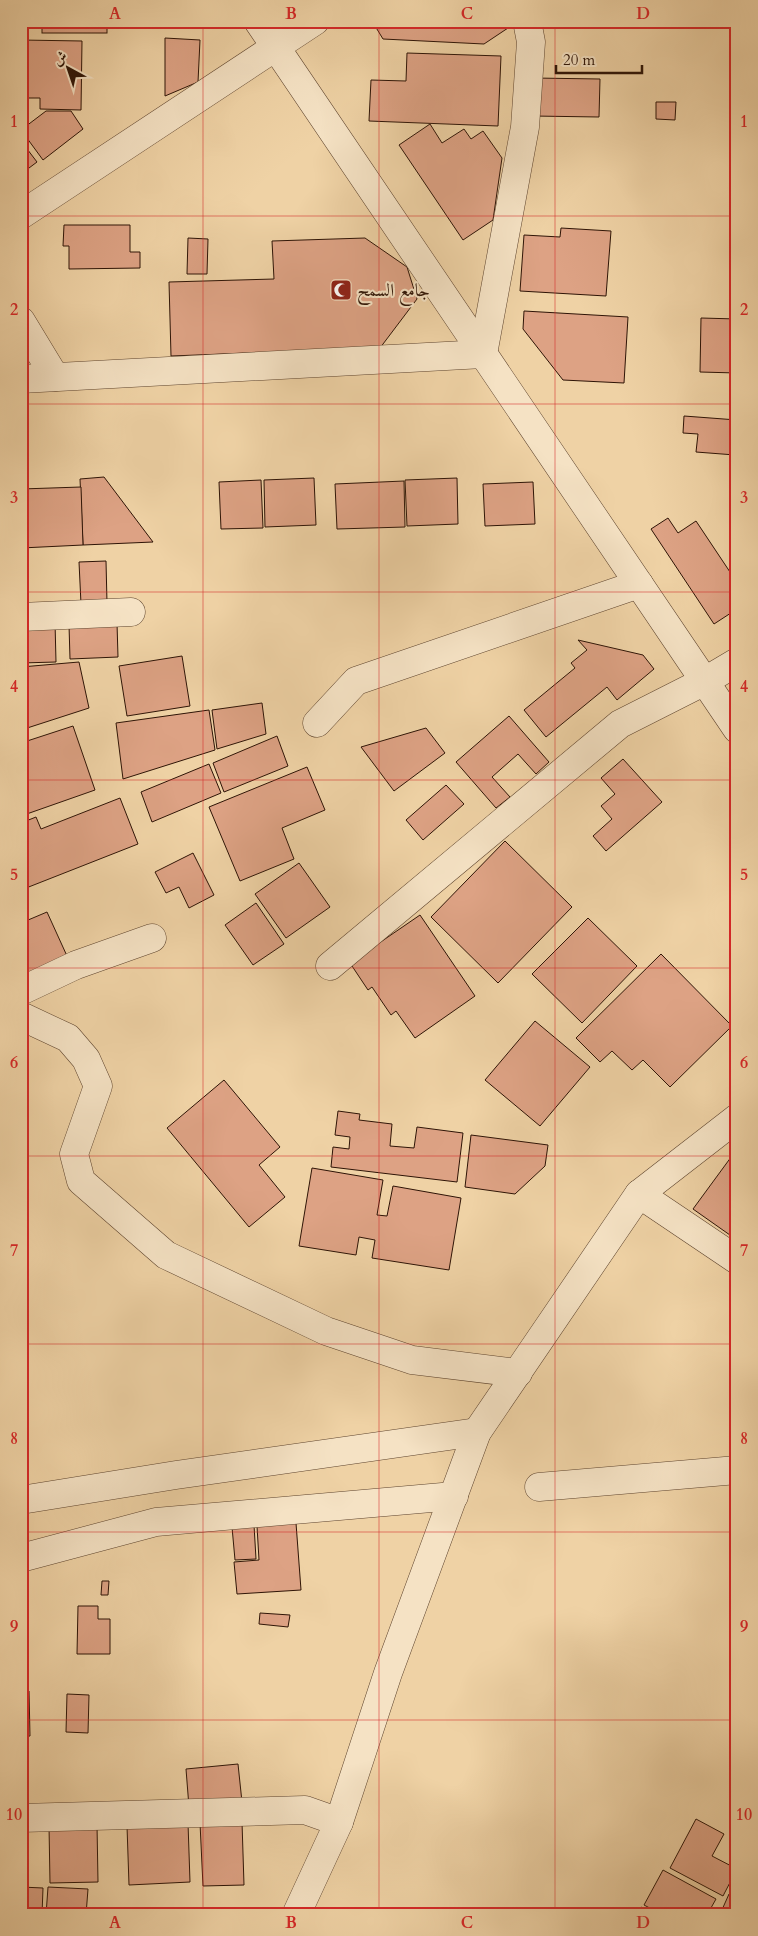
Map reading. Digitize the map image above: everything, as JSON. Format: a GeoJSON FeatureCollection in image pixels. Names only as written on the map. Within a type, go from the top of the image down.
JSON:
{"type":"FeatureCollection","features":[{"type":"Feature","properties":{"kind":"street"},"geometry":{"type":"LineString","coordinates":[[258,21],[737,729]]}},
{"type":"Feature","properties":{"kind":"street"},"geometry":{"type":"LineString","coordinates":[[21,215],[315,21]]}},
{"type":"Feature","properties":{"kind":"street"},"geometry":{"type":"LineString","coordinates":[[483,354],[525,127],[531,42],[527,21]]}},
{"type":"Feature","properties":{"kind":"street"},"geometry":{"type":"LineString","coordinates":[[21,321],[55,377]]}},
{"type":"Feature","properties":{"kind":"street"},"geometry":{"type":"LineString","coordinates":[[21,379],[483,354]]}},
{"type":"Feature","properties":{"kind":"street"},"geometry":{"type":"LineString","coordinates":[[318,723],[356,681],[638,584]]}},
{"type":"Feature","properties":{"kind":"street"},"geometry":{"type":"LineString","coordinates":[[21,617],[131,612]]}},
{"type":"Feature","properties":{"kind":"street"},"geometry":{"type":"LineString","coordinates":[[330,966],[620,724],[737,662]]}},
{"type":"Feature","properties":{"kind":"street"},"geometry":{"type":"LineString","coordinates":[[21,992],[76,965],[152,938]]}},
{"type":"Feature","properties":{"kind":"street"},"geometry":{"type":"LineString","coordinates":[[21,1016],[68,1038],[86,1059],[98,1086],[74,1154],[81,1181],[166,1255],[326,1331],[412,1360],[518,1373]]}},
{"type":"Feature","properties":{"kind":"street"},"geometry":{"type":"LineString","coordinates":[[296,1915],[339,1822],[388,1673],[477,1432],[640,1194],[737,1118]]}},
{"type":"Feature","properties":{"kind":"street"},"geometry":{"type":"LineString","coordinates":[[640,1194],[737,1260]]}},
{"type":"Feature","properties":{"kind":"street"},"geometry":{"type":"LineString","coordinates":[[21,1500],[176,1475],[477,1432]]}},
{"type":"Feature","properties":{"kind":"street"},"geometry":{"type":"LineString","coordinates":[[539,1487],[737,1470]]}},
{"type":"Feature","properties":{"kind":"street"},"geometry":{"type":"LineString","coordinates":[[156,1522],[176,1475]]}},
{"type":"Feature","properties":{"kind":"street"},"geometry":{"type":"LineString","coordinates":[[21,1558],[156,1522],[454,1496]]}},
{"type":"Feature","properties":{"kind":"street"},"geometry":{"type":"LineString","coordinates":[[21,1818],[304,1810],[339,1822]]}},
{"type":"Feature","properties":{"kind":"building"},"geometry":{"type":"Polygon","coordinates":[[[42,21],[107,21],[107,33],[42,33],[42,21]]]}},
{"type":"Feature","properties":{"kind":"building"},"geometry":{"type":"Polygon","coordinates":[[[136,21],[199,21],[199,28],[136,27],[136,21]]]}},
{"type":"Feature","properties":{"kind":"building"},"geometry":{"type":"Polygon","coordinates":[[[372,21],[508,21],[511,26],[484,44],[383,39],[372,21]]]}},
{"type":"Feature","properties":{"kind":"building"},"geometry":{"type":"Polygon","coordinates":[[[165,38],[200,40],[198,82],[165,96],[165,38]]]}},
{"type":"Feature","properties":{"kind":"building"},"geometry":{"type":"Polygon","coordinates":[[[21,40],[82,41],[81,110],[40,109],[40,98],[21,98],[21,40]]]}},
{"type":"Feature","properties":{"kind":"building"},"geometry":{"type":"Polygon","coordinates":[[[407,53],[501,56],[498,126],[369,121],[371,80],[406,81],[407,53]]]}},
{"type":"Feature","properties":{"kind":"building"},"geometry":{"type":"Polygon","coordinates":[[[534,78],[600,79],[599,117],[533,116],[534,78]]]}},
{"type":"Feature","properties":{"kind":"building"},"geometry":{"type":"Polygon","coordinates":[[[656,102],[676,102],[675,120],[656,119],[656,102]]]}},
{"type":"Feature","properties":{"kind":"building"},"geometry":{"type":"Polygon","coordinates":[[[46,111],[71,111],[83,129],[43,160],[21,130],[46,111]]]}},
{"type":"Feature","properties":{"kind":"building"},"geometry":{"type":"Polygon","coordinates":[[[430,124],[442,143],[464,129],[471,139],[483,131],[502,158],[493,220],[463,240],[399,145],[430,124]]]}},
{"type":"Feature","properties":{"kind":"building"},"geometry":{"type":"Polygon","coordinates":[[[21,141],[37,162],[21,174],[21,141]]]}},
{"type":"Feature","properties":{"kind":"building"},"geometry":{"type":"Polygon","coordinates":[[[64,225],[130,225],[130,252],[140,252],[140,268],[69,269],[69,246],[63,246],[64,225]]]}},
{"type":"Feature","properties":{"kind":"building"},"geometry":{"type":"Polygon","coordinates":[[[561,228],[611,231],[606,296],[520,291],[524,235],[560,237],[561,228]]]}},
{"type":"Feature","properties":{"kind":"building"},"geometry":{"type":"Polygon","coordinates":[[[188,238],[208,239],[207,274],[187,274],[188,238]]]}},
{"type":"Feature","properties":{"kind":"building"},"geometry":{"type":"Polygon","coordinates":[[[365,238],[407,267],[417,299],[380,348],[171,356],[169,282],[274,279],[272,241],[365,238]]]}},
{"type":"Feature","properties":{"kind":"building"},"geometry":{"type":"Polygon","coordinates":[[[524,311],[628,317],[624,383],[563,380],[523,329],[524,311]]]}},
{"type":"Feature","properties":{"kind":"building"},"geometry":{"type":"Polygon","coordinates":[[[701,318],[737,319],[737,373],[700,372],[701,318]]]}},
{"type":"Feature","properties":{"kind":"building"},"geometry":{"type":"Polygon","coordinates":[[[684,416],[737,420],[735,455],[696,452],[698,434],[683,433],[684,416]]]}},
{"type":"Feature","properties":{"kind":"building"},"geometry":{"type":"Polygon","coordinates":[[[104,477],[153,542],[83,545],[80,479],[104,477]]]}},
{"type":"Feature","properties":{"kind":"building"},"geometry":{"type":"Polygon","coordinates":[[[314,478],[316,525],[265,527],[264,480],[314,478]]]}},
{"type":"Feature","properties":{"kind":"building"},"geometry":{"type":"Polygon","coordinates":[[[457,478],[458,524],[407,526],[405,480],[457,478]]]}},
{"type":"Feature","properties":{"kind":"building"},"geometry":{"type":"Polygon","coordinates":[[[261,480],[263,528],[221,529],[219,482],[261,480]]]}},
{"type":"Feature","properties":{"kind":"building"},"geometry":{"type":"Polygon","coordinates":[[[404,481],[405,527],[337,529],[335,484],[404,481]]]}},
{"type":"Feature","properties":{"kind":"building"},"geometry":{"type":"Polygon","coordinates":[[[533,482],[535,524],[485,526],[483,484],[533,482]]]}},
{"type":"Feature","properties":{"kind":"building"},"geometry":{"type":"Polygon","coordinates":[[[81,487],[83,545],[21,548],[21,489],[81,487]]]}},
{"type":"Feature","properties":{"kind":"building"},"geometry":{"type":"Polygon","coordinates":[[[668,518],[678,533],[696,521],[732,575],[737,572],[737,609],[714,624],[651,529],[668,518]]]}},
{"type":"Feature","properties":{"kind":"building"},"geometry":{"type":"Polygon","coordinates":[[[106,561],[107,603],[81,604],[79,562],[106,561]]]}},
{"type":"Feature","properties":{"kind":"building"},"geometry":{"type":"Polygon","coordinates":[[[55,622],[56,662],[21,663],[21,624],[55,622]]]}},
{"type":"Feature","properties":{"kind":"building"},"geometry":{"type":"Polygon","coordinates":[[[117,623],[118,657],[70,659],[69,625],[117,623]]]}},
{"type":"Feature","properties":{"kind":"building"},"geometry":{"type":"Polygon","coordinates":[[[578,640],[643,655],[654,669],[617,700],[607,687],[546,737],[524,710],[575,668],[571,663],[587,650],[578,640]]]}},
{"type":"Feature","properties":{"kind":"building"},"geometry":{"type":"Polygon","coordinates":[[[182,656],[190,706],[127,716],[119,666],[182,656]]]}},
{"type":"Feature","properties":{"kind":"building"},"geometry":{"type":"Polygon","coordinates":[[[79,662],[89,708],[21,730],[21,667],[79,662]]]}},
{"type":"Feature","properties":{"kind":"building"},"geometry":{"type":"Polygon","coordinates":[[[262,703],[266,734],[217,749],[212,710],[262,703]]]}},
{"type":"Feature","properties":{"kind":"building"},"geometry":{"type":"Polygon","coordinates":[[[209,710],[215,750],[123,779],[116,723],[209,710]]]}},
{"type":"Feature","properties":{"kind":"building"},"geometry":{"type":"Polygon","coordinates":[[[509,716],[549,762],[536,774],[518,754],[492,777],[510,797],[496,808],[456,762],[509,716]]]}},
{"type":"Feature","properties":{"kind":"building"},"geometry":{"type":"Polygon","coordinates":[[[73,726],[95,790],[21,816],[21,743],[73,726]]]}},
{"type":"Feature","properties":{"kind":"building"},"geometry":{"type":"Polygon","coordinates":[[[426,728],[445,753],[394,791],[361,747],[426,728]]]}},
{"type":"Feature","properties":{"kind":"building"},"geometry":{"type":"Polygon","coordinates":[[[277,736],[288,766],[224,792],[213,763],[277,736]]]}},
{"type":"Feature","properties":{"kind":"building"},"geometry":{"type":"Polygon","coordinates":[[[623,759],[662,802],[606,851],[593,836],[612,819],[601,806],[615,794],[601,778],[623,759]]]}},
{"type":"Feature","properties":{"kind":"building"},"geometry":{"type":"Polygon","coordinates":[[[209,764],[221,793],[152,822],[141,792],[209,764]]]}},
{"type":"Feature","properties":{"kind":"building"},"geometry":{"type":"Polygon","coordinates":[[[307,767],[325,810],[282,828],[294,859],[240,881],[209,807],[307,767]]]}},
{"type":"Feature","properties":{"kind":"building"},"geometry":{"type":"Polygon","coordinates":[[[446,785],[464,804],[423,840],[406,820],[446,785]]]}},
{"type":"Feature","properties":{"kind":"building"},"geometry":{"type":"Polygon","coordinates":[[[120,798],[138,844],[21,890],[21,823],[36,817],[41,829],[120,798]]]}},
{"type":"Feature","properties":{"kind":"building"},"geometry":{"type":"Polygon","coordinates":[[[505,841],[572,907],[498,983],[431,917],[505,841]]]}},
{"type":"Feature","properties":{"kind":"building"},"geometry":{"type":"Polygon","coordinates":[[[193,853],[214,895],[189,908],[179,887],[166,893],[155,872],[193,853]]]}},
{"type":"Feature","properties":{"kind":"building"},"geometry":{"type":"Polygon","coordinates":[[[299,863],[330,907],[286,938],[255,894],[299,863]]]}},
{"type":"Feature","properties":{"kind":"building"},"geometry":{"type":"Polygon","coordinates":[[[256,903],[284,944],[253,965],[225,925],[256,903]]]}},
{"type":"Feature","properties":{"kind":"building"},"geometry":{"type":"Polygon","coordinates":[[[47,912],[67,956],[21,976],[21,923],[47,912]]]}},
{"type":"Feature","properties":{"kind":"building"},"geometry":{"type":"Polygon","coordinates":[[[420,915],[475,996],[415,1038],[396,1011],[391,1015],[372,987],[368,990],[350,963],[420,915]]]}},
{"type":"Feature","properties":{"kind":"building"},"geometry":{"type":"Polygon","coordinates":[[[588,918],[637,966],[582,1023],[532,974],[588,918]]]}},
{"type":"Feature","properties":{"kind":"building"},"geometry":{"type":"Polygon","coordinates":[[[661,954],[732,1026],[670,1087],[643,1060],[632,1070],[612,1051],[600,1062],[576,1038],[661,954]]]}},
{"type":"Feature","properties":{"kind":"building"},"geometry":{"type":"Polygon","coordinates":[[[535,1021],[590,1067],[540,1126],[485,1080],[535,1021]]]}},
{"type":"Feature","properties":{"kind":"building"},"geometry":{"type":"Polygon","coordinates":[[[224,1080],[280,1147],[259,1165],[285,1197],[249,1227],[167,1128],[224,1080]]]}},
{"type":"Feature","properties":{"kind":"building"},"geometry":{"type":"Polygon","coordinates":[[[338,1111],[360,1114],[359,1120],[392,1124],[390,1146],[414,1148],[417,1127],[463,1133],[457,1182],[331,1167],[333,1147],[349,1149],[350,1137],[335,1135],[338,1111]]]}},
{"type":"Feature","properties":{"kind":"building"},"geometry":{"type":"Polygon","coordinates":[[[471,1135],[548,1145],[545,1166],[515,1194],[465,1187],[471,1135]]]}},
{"type":"Feature","properties":{"kind":"building"},"geometry":{"type":"Polygon","coordinates":[[[737,1149],[737,1240],[693,1209],[737,1149]]]}},
{"type":"Feature","properties":{"kind":"building"},"geometry":{"type":"Polygon","coordinates":[[[312,1168],[383,1180],[377,1215],[387,1216],[393,1186],[461,1198],[449,1270],[372,1258],[375,1240],[359,1237],[356,1255],[299,1246],[312,1168]]]}},
{"type":"Feature","properties":{"kind":"building"},"geometry":{"type":"Polygon","coordinates":[[[296,1523],[301,1590],[237,1594],[234,1562],[259,1560],[257,1526],[296,1523]]]}},
{"type":"Feature","properties":{"kind":"building"},"geometry":{"type":"Polygon","coordinates":[[[254,1525],[256,1559],[235,1560],[232,1527],[254,1525]]]}},
{"type":"Feature","properties":{"kind":"building"},"geometry":{"type":"Polygon","coordinates":[[[102,1581],[109,1581],[108,1595],[101,1595],[102,1581]]]}},
{"type":"Feature","properties":{"kind":"building"},"geometry":{"type":"Polygon","coordinates":[[[78,1606],[98,1606],[98,1619],[110,1619],[110,1654],[77,1654],[78,1606]]]}},
{"type":"Feature","properties":{"kind":"building"},"geometry":{"type":"Polygon","coordinates":[[[260,1613],[290,1615],[288,1627],[259,1624],[260,1613]]]}},
{"type":"Feature","properties":{"kind":"building"},"geometry":{"type":"Polygon","coordinates":[[[21,1691],[29,1691],[30,1736],[21,1737],[21,1691]]]}},
{"type":"Feature","properties":{"kind":"building"},"geometry":{"type":"Polygon","coordinates":[[[67,1694],[89,1695],[88,1733],[66,1732],[67,1694]]]}},
{"type":"Feature","properties":{"kind":"building"},"geometry":{"type":"Polygon","coordinates":[[[238,1764],[242,1802],[189,1807],[186,1769],[238,1764]]]}},
{"type":"Feature","properties":{"kind":"building"},"geometry":{"type":"Polygon","coordinates":[[[696,1819],[724,1834],[712,1856],[737,1869],[723,1896],[670,1868],[696,1819]]]}},
{"type":"Feature","properties":{"kind":"building"},"geometry":{"type":"Polygon","coordinates":[[[242,1822],[244,1885],[203,1886],[200,1823],[242,1822]]]}},
{"type":"Feature","properties":{"kind":"building"},"geometry":{"type":"Polygon","coordinates":[[[188,1823],[190,1882],[129,1885],[127,1826],[188,1823]]]}},
{"type":"Feature","properties":{"kind":"building"},"geometry":{"type":"Polygon","coordinates":[[[97,1825],[98,1882],[50,1883],[49,1826],[97,1825]]]}},
{"type":"Feature","properties":{"kind":"building"},"geometry":{"type":"Polygon","coordinates":[[[663,1870],[716,1899],[707,1915],[663,1915],[644,1905],[663,1870]]]}},
{"type":"Feature","properties":{"kind":"building"},"geometry":{"type":"Polygon","coordinates":[[[21,1887],[43,1888],[42,1915],[21,1915],[21,1887]]]}},
{"type":"Feature","properties":{"kind":"building"},"geometry":{"type":"Polygon","coordinates":[[[48,1887],[88,1889],[86,1915],[46,1915],[48,1887]]]}},
{"type":"Feature","properties":{"kind":"building"},"geometry":{"type":"Polygon","coordinates":[[[729,1894],[737,1896],[737,1915],[721,1912],[729,1894]]]}},
{"type":"Feature","properties":{"kind":"building"},"geometry":{"type":"Polygon","coordinates":[[[641,1907],[655,1915],[637,1915],[641,1907]]]}},
{"type":"Feature","properties":{"kind":"place","name":"جامع السمح"},"geometry":{"type":"Point","coordinates":[341,290]}}]}
